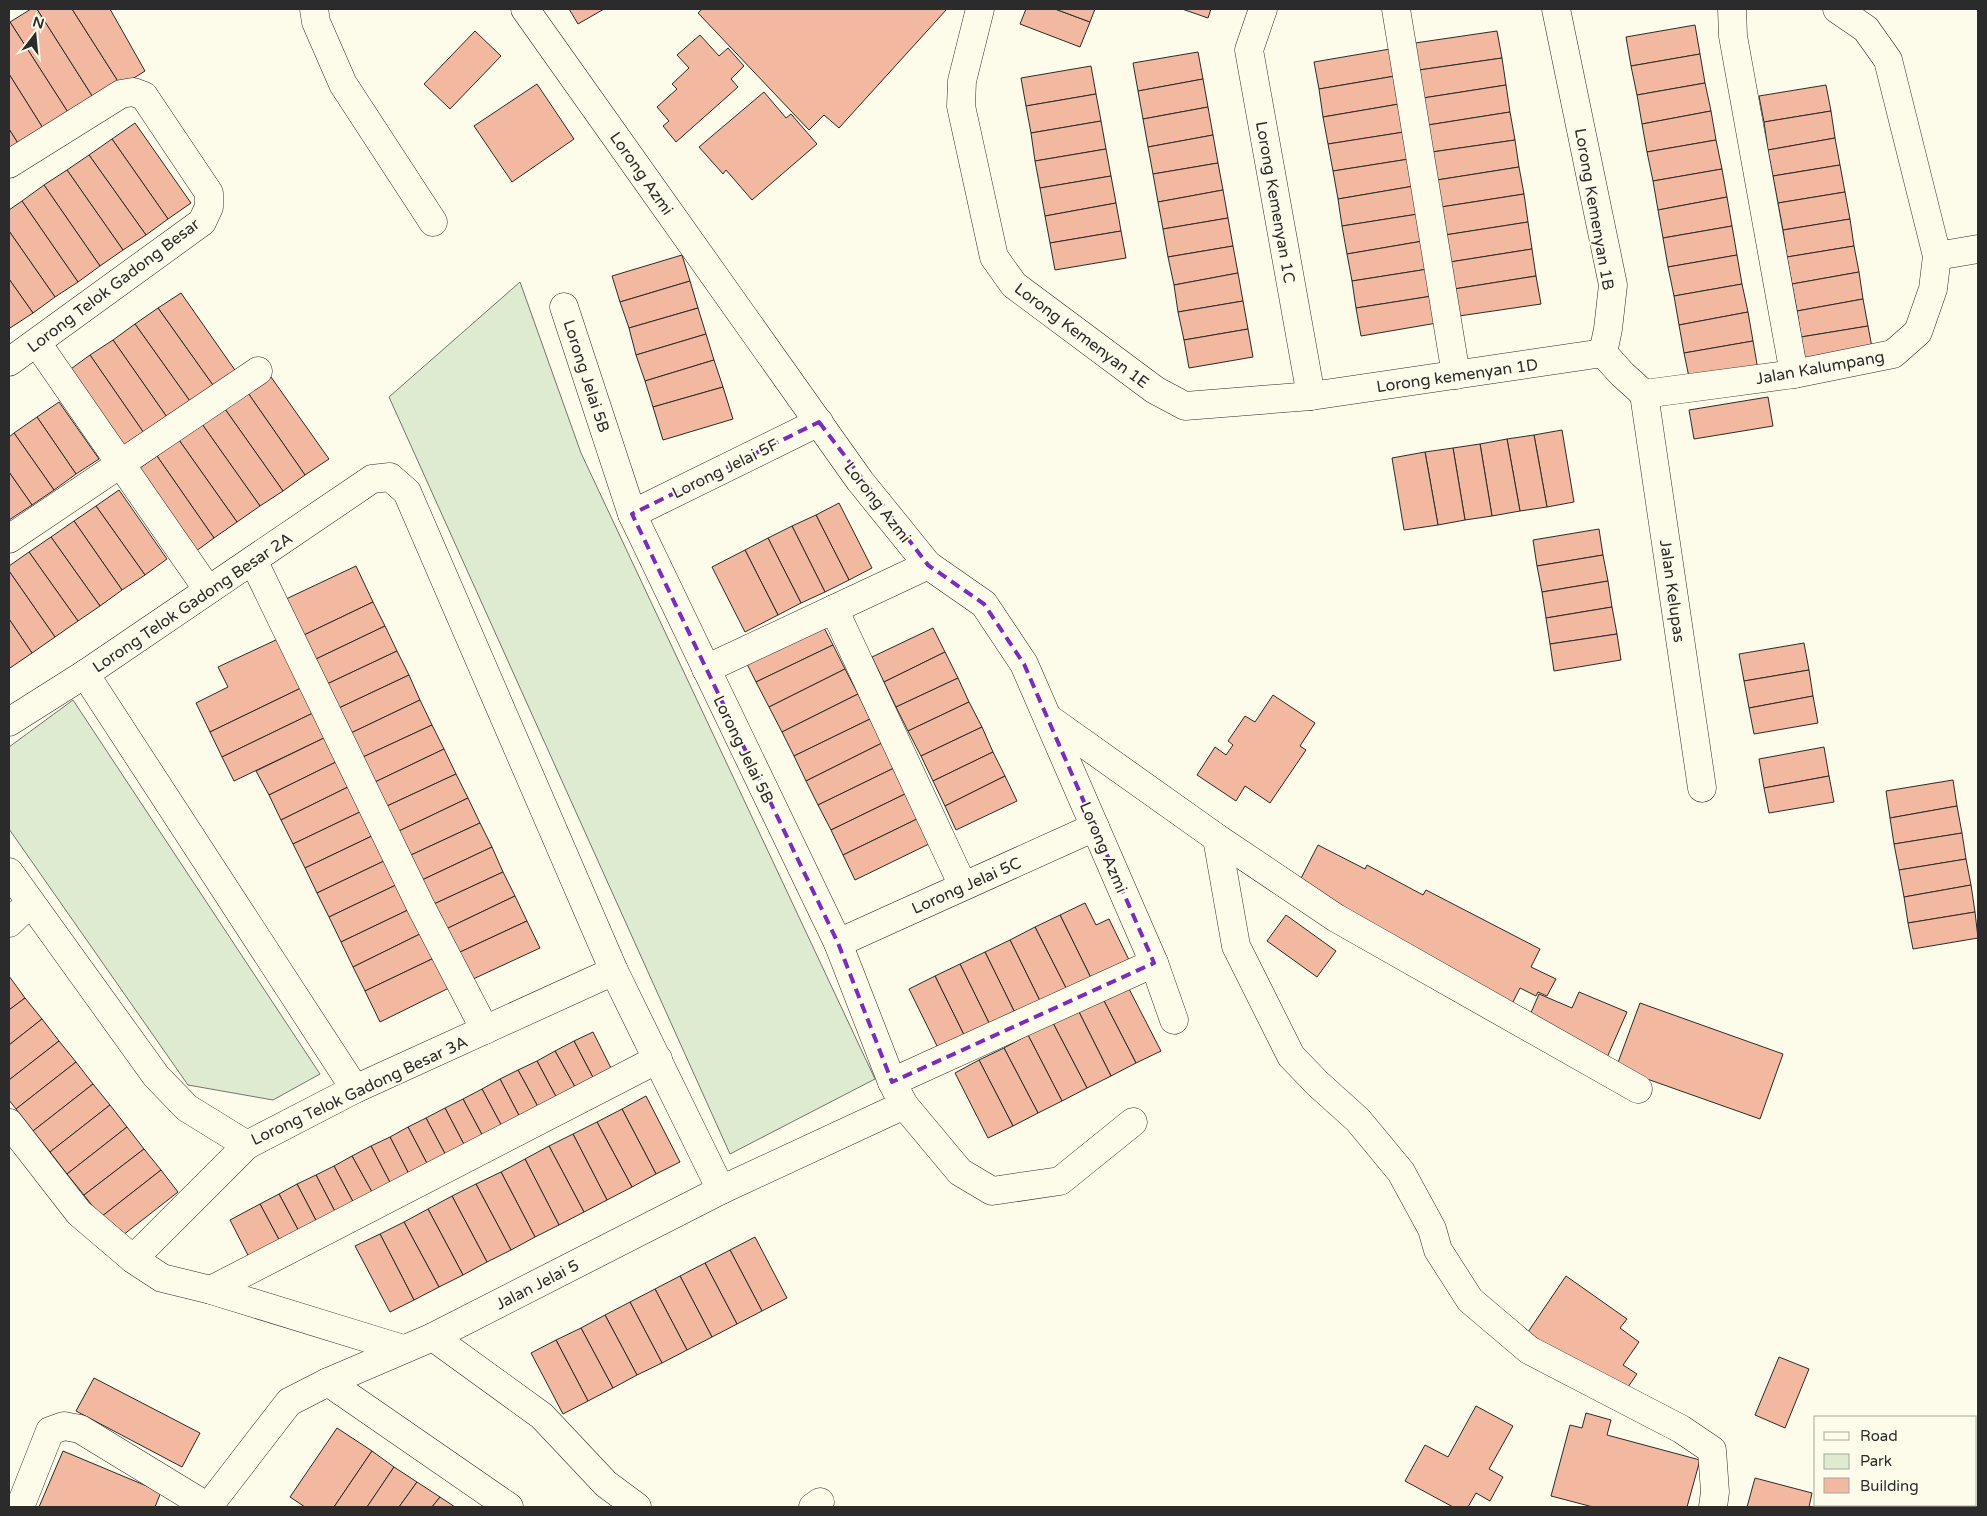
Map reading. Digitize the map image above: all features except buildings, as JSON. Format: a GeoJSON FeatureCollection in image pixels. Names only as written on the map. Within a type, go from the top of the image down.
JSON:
{"type":"FeatureCollection","features":[{"type":"Feature","properties":{"kind":"street"},"geometry":{"type":"LineString","coordinates":[[314,9],[316,22],[343,84],[433,222]]}},
{"type":"Feature","properties":{"kind":"street","name":"Lorong Azmi"},"geometry":{"type":"LineString","coordinates":[[525,9],[860,481],[928,566],[984,604],[1024,664],[1154,963],[1174,1020]]}},
{"type":"Feature","properties":{"kind":"street","name":"Lorong Kemenyan 1E"},"geometry":{"type":"LineString","coordinates":[[980,9],[962,80],[961,106],[994,257],[1014,285],[1154,390],[1185,406],[1311,396]]}},
{"type":"Feature","properties":{"kind":"street"},"geometry":{"type":"LineString","coordinates":[[1396,9],[1456,374]]}},
{"type":"Feature","properties":{"kind":"street","name":"Lorong Kemenyan 1B"},"geometry":{"type":"LineString","coordinates":[[1556,9],[1613,285],[1604,353]]}},
{"type":"Feature","properties":{"kind":"street"},"geometry":{"type":"LineString","coordinates":[[1732,9],[1733,36],[1794,374]]}},
{"type":"Feature","properties":{"kind":"street","name":"Jalan Kalumpang"},"geometry":{"type":"LineString","coordinates":[[1644,394],[1794,374],[1892,354],[1918,332],[1933,289],[1937,256],[1888,60],[1866,29],[1837,9]]}},
{"type":"Feature","properties":{"kind":"street","name":"Lorong Kemenyan 1C"},"geometry":{"type":"LineString","coordinates":[[1267,10],[1249,50],[1311,396]]}},
{"type":"Feature","properties":{"kind":"street","name":"Lorong Telok Gadong Besar"},"geometry":{"type":"LineString","coordinates":[[9,164],[121,94],[133,92],[144,96],[209,193],[209,207],[202,222],[38,343],[9,362]]}},
{"type":"Feature","properties":{"kind":"street"},"geometry":{"type":"LineString","coordinates":[[1937,256],[1978,248]]}},
{"type":"Feature","properties":{"kind":"street","name":"Lorong Jelai 5B"},"geometry":{"type":"LineString","coordinates":[[564,307],[632,514],[838,943],[898,1094],[960,1172],[992,1192],[1060,1181],[1132,1122]]}},
{"type":"Feature","properties":{"kind":"street"},"geometry":{"type":"LineString","coordinates":[[38,343],[208,590]]}},
{"type":"Feature","properties":{"kind":"street"},"geometry":{"type":"LineString","coordinates":[[1604,353],[1622,374],[1644,394]]}},
{"type":"Feature","properties":{"kind":"street","name":"Lorong kemenyan 1D"},"geometry":{"type":"LineString","coordinates":[[1311,396],[1604,353]]}},
{"type":"Feature","properties":{"kind":"street"},"geometry":{"type":"LineString","coordinates":[[9,539],[258,371]]}},
{"type":"Feature","properties":{"kind":"street","name":"Jalan Kelupas"},"geometry":{"type":"LineString","coordinates":[[1644,394],[1702,788]]}},
{"type":"Feature","properties":{"kind":"street","name":"Lorong Jelai 5F"},"geometry":{"type":"LineString","coordinates":[[632,514],[819,422]]}},
{"type":"Feature","properties":{"kind":"street","name":"Lorong Telok Gadong Besar 2A"},"geometry":{"type":"LineString","coordinates":[[9,722],[85,674],[372,479],[390,477],[407,492],[614,971]]}},
{"type":"Feature","properties":{"kind":"street"},"geometry":{"type":"LineString","coordinates":[[253,560],[421,907],[485,1030]]}},
{"type":"Feature","properties":{"kind":"street"},"geometry":{"type":"LineString","coordinates":[[706,669],[928,566]]}},
{"type":"Feature","properties":{"kind":"street"},"geometry":{"type":"LineString","coordinates":[[834,609],[963,886]]}},
{"type":"Feature","properties":{"kind":"street"},"geometry":{"type":"LineString","coordinates":[[85,674],[356,1089]]}},
{"type":"Feature","properties":{"kind":"street"},"geometry":{"type":"LineString","coordinates":[[1048,718],[1217,838],[1336,918],[1638,1089]]}},
{"type":"Feature","properties":{"kind":"street","name":"Lorong Jelai 5C"},"geometry":{"type":"LineString","coordinates":[[838,943],[1095,827]]}},
{"type":"Feature","properties":{"kind":"street"},"geometry":{"type":"LineString","coordinates":[[1217,838],[1236,946],[1292,1056],[1318,1084],[1358,1120],[1401,1172],[1432,1229],[1438,1250],[1470,1300],[1529,1350],[1682,1429],[1712,1450],[1715,1492],[1713,1507]]}},
{"type":"Feature","properties":{"kind":"street","name":"Lorong Telok Gadong Besar 3A"},"geometry":{"type":"LineString","coordinates":[[9,872],[156,1076],[187,1108],[247,1145],[356,1089],[614,971]]}},
{"type":"Feature","properties":{"kind":"street"},"geometry":{"type":"LineString","coordinates":[[9,923],[30,903]]}},
{"type":"Feature","properties":{"kind":"street","name":"Jalan Jelai 5"},"geometry":{"type":"LineString","coordinates":[[208,1507],[288,1402],[328,1382],[433,1337],[721,1190],[898,1094],[1154,963]]}},
{"type":"Feature","properties":{"kind":"street"},"geometry":{"type":"LineString","coordinates":[[614,971],[721,1190]]}},
{"type":"Feature","properties":{"kind":"street"},"geometry":{"type":"LineString","coordinates":[[211,1290],[658,1059]]}},
{"type":"Feature","properties":{"kind":"street"},"geometry":{"type":"LineString","coordinates":[[9,1124],[79,1213],[133,1259],[162,1278],[211,1290],[403,1349]]}},
{"type":"Feature","properties":{"kind":"street"},"geometry":{"type":"LineString","coordinates":[[133,1259],[247,1145]]}},
{"type":"Feature","properties":{"kind":"street"},"geometry":{"type":"LineString","coordinates":[[433,1337],[542,1416],[606,1484],[637,1507]]}},
{"type":"Feature","properties":{"kind":"street"},"geometry":{"type":"LineString","coordinates":[[328,1382],[509,1507]]}},
{"type":"Feature","properties":{"kind":"street"},"geometry":{"type":"LineString","coordinates":[[20,1507],[50,1431],[64,1426],[80,1429],[208,1507]]}},
{"type":"Feature","properties":{"kind":"highlighted area"},"geometry":{"type":"Polygon","coordinates":[[[819,422],[928,565],[984,604],[1024,664],[1154,963],[892,1082],[838,943],[632,514],[819,422]]]}},
{"type":"Feature","properties":{"kind":"green space"},"geometry":{"type":"Polygon","coordinates":[[[520,282],[581,453],[875,1079],[730,1154],[389,397],[520,282]]]}},
{"type":"Feature","properties":{"kind":"green space"},"geometry":{"type":"Polygon","coordinates":[[[73,700],[320,1074],[273,1100],[188,1085],[9,829],[9,747],[73,700]]]}}]}
